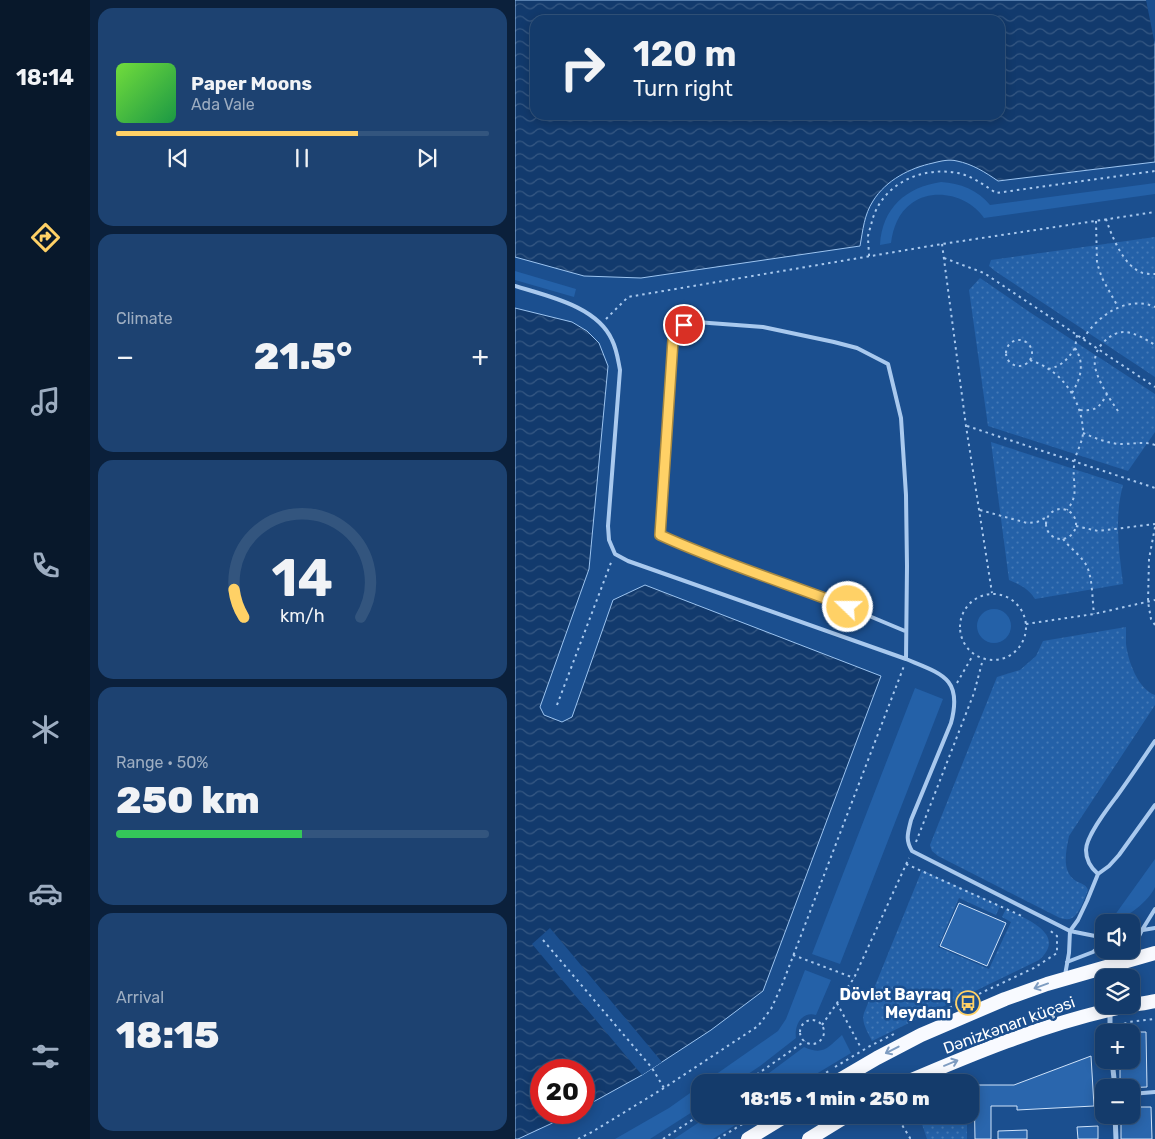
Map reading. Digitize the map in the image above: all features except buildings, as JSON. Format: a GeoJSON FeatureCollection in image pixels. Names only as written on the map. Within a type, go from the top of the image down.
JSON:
{"type":"FeatureCollection","features":[{"type":"Feature","properties":{"kind":"highway","name":"Dənizkənarı küçəsi"},"geometry":{"type":"LineString","coordinates":[[1140,957],[1155,953]]}},
{"type":"Feature","properties":{"kind":"highway","name":"Dənizkənarı küçəsi"},"geometry":{"type":"LineString","coordinates":[[850,1074],[921,1036],[1005,1000],[1065,978],[1133,959]]}},
{"type":"Feature","properties":{"kind":"highway","name":"Dənizkənarı küçəsi"},"geometry":{"type":"LineString","coordinates":[[1140,1004],[1155,1001]]}},
{"type":"Feature","properties":{"kind":"highway","name":"Dənizkənarı küçəsi"},"geometry":{"type":"LineString","coordinates":[[926,1074],[986,1049],[1095,1013]]}},
{"type":"Feature","properties":{"kind":"highway"},"geometry":{"type":"LineString","coordinates":[[748,1139],[772,1124]]}},
{"type":"Feature","properties":{"kind":"highway"},"geometry":{"type":"LineString","coordinates":[[809,1139],[833,1124]]}},
{"type":"Feature","properties":{"kind":"street"},"geometry":{"type":"LineString","coordinates":[[1115,1124],[1116,1139]]}},
{"type":"Feature","properties":{"kind":"lane"},"geometry":{"type":"LineString","coordinates":[[515,286],[583,310],[601,324],[611,338],[616,350],[620,370],[608,526],[609,540],[615,554],[627,561],[906,659],[942,676],[951,685],[955,697],[955,710],[911,820],[908,844],[912,851],[1070,931],[1095,936]]}},
{"type":"Feature","properties":{"kind":"lane"},"geometry":{"type":"LineString","coordinates":[[905,631],[804,590],[694,550],[660,535],[673,340],[677,330],[684,325],[696,322],[763,327],[857,348],[888,364],[901,418],[906,494],[906,659]]}},
{"type":"Feature","properties":{"kind":"lane"},"geometry":{"type":"LineString","coordinates":[[1098,874],[1091,868],[1088,860],[1087,843],[1155,741]]}},
{"type":"Feature","properties":{"kind":"lane"},"geometry":{"type":"LineString","coordinates":[[1065,978],[1070,931],[1078,920],[1098,874],[1119,855],[1155,805]]}},
{"type":"Feature","properties":{"kind":"lane"},"geometry":{"type":"LineString","coordinates":[[1140,934],[1155,909]]}},
{"type":"Feature","properties":{"kind":"lane"},"geometry":{"type":"LineString","coordinates":[[1142,930],[1155,928]]}},
{"type":"Feature","properties":{"kind":"lane"},"geometry":{"type":"LineString","coordinates":[[1067,962],[1095,950]]}},
{"type":"Feature","properties":{"kind":"lane"},"geometry":{"type":"LineString","coordinates":[[1140,1093],[1155,1092]]}},
{"type":"Feature","properties":{"kind":"path"},"geometry":{"type":"LineString","coordinates":[[869,256],[868,235],[874,214],[885,195],[909,178],[932,172],[958,173],[971,177],[995,193],[1155,171]]}},
{"type":"Feature","properties":{"kind":"path"},"geometry":{"type":"LineString","coordinates":[[601,324],[628,297],[942,244],[1155,212]]}},
{"type":"Feature","properties":{"kind":"path"},"geometry":{"type":"LineString","coordinates":[[1106,219],[1114,240],[1132,266],[1143,273],[1155,274]]}},
{"type":"Feature","properties":{"kind":"path"},"geometry":{"type":"LineString","coordinates":[[1096,221],[1097,263],[1102,278],[1118,307]]}},
{"type":"Feature","properties":{"kind":"path"},"geometry":{"type":"LineString","coordinates":[[942,244],[966,426],[992,593]]}},
{"type":"Feature","properties":{"kind":"path"},"geometry":{"type":"LineString","coordinates":[[944,258],[984,273],[1155,387]]}},
{"type":"Feature","properties":{"kind":"path"},"geometry":{"type":"LineString","coordinates":[[1083,339],[1096,322],[1118,307],[1142,302],[1155,306]]}},
{"type":"Feature","properties":{"kind":"path"},"geometry":{"type":"LineString","coordinates":[[1118,412],[1099,380],[1095,366],[1098,349],[1107,338],[1117,332],[1124,331],[1146,339],[1155,345]]}},
{"type":"Feature","properties":{"kind":"path"},"geometry":{"type":"LineString","coordinates":[[1048,369],[1063,363],[1069,357],[1075,348],[1077,335]]}},
{"type":"Feature","properties":{"kind":"path"},"geometry":{"type":"LineString","coordinates":[[1014,341],[1023,341],[1030,346],[1030,360],[1023,366],[1014,365],[1007,360],[1005,355],[1007,346],[1014,341]]}},
{"type":"Feature","properties":{"kind":"path"},"geometry":{"type":"LineString","coordinates":[[1072,393],[1077,385],[1081,364],[1080,354],[1075,348]]}},
{"type":"Feature","properties":{"kind":"path"},"geometry":{"type":"LineString","coordinates":[[1030,360],[1048,369],[1063,381],[1072,393],[1079,410],[1083,433],[1074,462],[1074,500],[1067,510]]}},
{"type":"Feature","properties":{"kind":"path"},"geometry":{"type":"LineString","coordinates":[[1079,410],[1090,411],[1097,408],[1107,394]]}},
{"type":"Feature","properties":{"kind":"path"},"geometry":{"type":"LineString","coordinates":[[966,426],[1155,488]]}},
{"type":"Feature","properties":{"kind":"path"},"geometry":{"type":"LineString","coordinates":[[1083,433],[1111,443],[1148,442],[1155,445]]}},
{"type":"Feature","properties":{"kind":"path"},"geometry":{"type":"LineString","coordinates":[[979,510],[1027,523],[1037,522],[1047,517],[1054,510],[1063,508],[1074,516],[1076,526],[1068,538],[1054,538],[1047,531],[1047,517]]}},
{"type":"Feature","properties":{"kind":"path"},"geometry":{"type":"LineString","coordinates":[[1076,526],[1098,532],[1155,526],[1149,559],[1149,602],[1151,619],[1155,625]]}},
{"type":"Feature","properties":{"kind":"path"},"geometry":{"type":"LineString","coordinates":[[1063,539],[1084,562],[1087,569],[1094,614]]}},
{"type":"Feature","properties":{"kind":"path"},"geometry":{"type":"LineString","coordinates":[[557,705],[615,554]]}},
{"type":"Feature","properties":{"kind":"path"},"geometry":{"type":"LineString","coordinates":[[992,593],[1002,595],[1019,605],[1024,614],[1026,624],[1023,642],[1017,650],[1001,660],[992,661],[973,655],[966,648],[959,628],[965,608],[972,600],[992,593]]}},
{"type":"Feature","properties":{"kind":"path"},"geometry":{"type":"LineString","coordinates":[[1026,624],[1094,614],[1155,600]]}},
{"type":"Feature","properties":{"kind":"path"},"geometry":{"type":"LineString","coordinates":[[951,685],[957,682],[973,655]]}},
{"type":"Feature","properties":{"kind":"path"},"geometry":{"type":"LineString","coordinates":[[577,1139],[592,1132],[664,1088],[758,1026],[771,1009],[782,985],[906,659]]}},
{"type":"Feature","properties":{"kind":"path"},"geometry":{"type":"LineString","coordinates":[[822,1025],[854,978],[907,864],[974,693],[983,659]]}},
{"type":"Feature","properties":{"kind":"path"},"geometry":{"type":"LineString","coordinates":[[907,864],[1025,918]]}},
{"type":"Feature","properties":{"kind":"path"},"geometry":{"type":"LineString","coordinates":[[929,1017],[1034,968],[1057,953],[1057,936],[1043,926]]}},
{"type":"Feature","properties":{"kind":"path"},"geometry":{"type":"LineString","coordinates":[[543,940],[652,1068],[664,1088]]}},
{"type":"Feature","properties":{"kind":"path"},"geometry":{"type":"LineString","coordinates":[[793,954],[854,978]]}},
{"type":"Feature","properties":{"kind":"path"},"geometry":{"type":"LineString","coordinates":[[837,1003],[861,1048]]}},
{"type":"Feature","properties":{"kind":"path"},"geometry":{"type":"LineString","coordinates":[[1124,1024],[1155,1019]]}},
{"type":"Feature","properties":{"kind":"path"},"geometry":{"type":"LineString","coordinates":[[811,1020],[822,1025],[824,1032],[822,1039],[816,1043],[805,1041],[801,1035],[801,1027],[804,1023],[811,1020]]}},
{"type":"Feature","properties":{"kind":"path"},"geometry":{"type":"LineString","coordinates":[[823,1074],[895,1033]]}},
{"type":"Feature","properties":{"kind":"path"},"geometry":{"type":"LineString","coordinates":[[758,1074],[805,1041]]}},
{"type":"Feature","properties":{"kind":"path"},"geometry":{"type":"LineString","coordinates":[[663,1139],[691,1121]]}},
{"type":"Feature","properties":{"kind":"path"},"geometry":{"type":"LineString","coordinates":[[718,1139],[742,1124]]}},
{"type":"Feature","properties":{"kind":"path"},"geometry":{"type":"LineString","coordinates":[[901,1124],[909,1139]]}},
{"type":"Feature","properties":{"kind":"shaded area"},"geometry":{"type":"Polygon","coordinates":[[[941,182],[968,188],[980,195],[990,205],[1155,183],[1155,194],[984,218],[978,210],[961,199],[941,195],[931,196],[921,198],[907,207],[897,221],[891,243],[880,245],[885,220],[898,202],[907,194],[917,189],[941,182]]]}},
{"type":"Feature","properties":{"kind":"shaded area"},"geometry":{"type":"Polygon","coordinates":[[[1155,237],[1155,377],[989,266],[991,260],[1155,237]]]}},
{"type":"Feature","properties":{"kind":"shaded area"},"geometry":{"type":"Polygon","coordinates":[[[515,271],[576,289],[574,297],[515,280],[515,271]]]}},
{"type":"Feature","properties":{"kind":"shaded area"},"geometry":{"type":"Polygon","coordinates":[[[980,278],[1155,394],[1155,432],[1128,471],[988,426],[969,290],[980,278]]]}},
{"type":"Feature","properties":{"kind":"shaded area"},"geometry":{"type":"Polygon","coordinates":[[[991,442],[1123,485],[1118,522],[1123,584],[1035,599],[1030,592],[1009,580],[991,442]]]}},
{"type":"Feature","properties":{"kind":"shaded area"},"geometry":{"type":"Polygon","coordinates":[[[994,609],[1001,610],[1006,614],[1010,619],[1010,633],[1006,638],[1001,642],[994,643],[987,642],[982,638],[978,633],[977,626],[978,619],[982,614],[987,610],[994,609]]]}},
{"type":"Feature","properties":{"kind":"shaded area"},"geometry":{"type":"Polygon","coordinates":[[[1126,627],[1126,644],[1129,658],[1139,681],[1149,692],[1155,695],[1155,705],[1069,836],[1066,867],[1071,877],[1085,885],[1088,890],[1075,916],[1071,919],[1063,919],[938,856],[932,851],[930,845],[997,677],[1020,670],[1036,656],[1043,641],[1126,627]]]}},
{"type":"Feature","properties":{"kind":"shaded area"},"geometry":{"type":"Polygon","coordinates":[[[915,688],[943,699],[840,964],[812,954],[915,688]]]}},
{"type":"Feature","properties":{"kind":"shaded area"},"geometry":{"type":"Polygon","coordinates":[[[1155,859],[1155,887],[1148,898],[1128,914],[1116,914],[1155,859]]]}},
{"type":"Feature","properties":{"kind":"shaded area"},"geometry":{"type":"Polygon","coordinates":[[[922,870],[1000,906],[996,915],[959,898],[938,947],[989,969],[1011,922],[1002,917],[1006,909],[1033,923],[1047,935],[1049,942],[1047,951],[1039,960],[872,1041],[864,1024],[864,1013],[922,870]]]}},
{"type":"Feature","properties":{"kind":"shaded area"},"geometry":{"type":"Polygon","coordinates":[[[805,970],[831,980],[816,1015],[807,1015],[800,1020],[796,1028],[796,1038],[748,1074],[716,1074],[778,1031],[786,1019],[805,970]]]}},
{"type":"Feature","properties":{"kind":"shaded area"},"geometry":{"type":"Polygon","coordinates":[[[842,1035],[851,1053],[816,1074],[768,1074],[804,1047],[816,1051],[829,1046],[842,1035]]]}},
{"type":"Feature","properties":{"kind":"shaded area"},"geometry":{"type":"Polygon","coordinates":[[[691,1092],[691,1113],[650,1139],[615,1139],[669,1108],[691,1092]]]}},
{"type":"Feature","properties":{"kind":"shaded area"},"geometry":{"type":"Polygon","coordinates":[[[696,1124],[737,1124],[713,1139],[674,1139],[696,1124]]]}},
{"type":"Feature","properties":{"kind":"shaded area"},"geometry":{"type":"Polygon","coordinates":[[[922,1124],[967,1124],[967,1139],[927,1139],[922,1124]]]}},
{"type":"Feature","properties":{"kind":"water"},"geometry":{"type":"Polygon","coordinates":[[[515,0],[1155,0],[1155,162],[998,181],[968,164],[945,160],[924,165],[899,176],[878,194],[864,223],[860,246],[641,278],[584,276],[515,257],[515,0]]]}},
{"type":"Feature","properties":{"kind":"water"},"geometry":{"type":"Polygon","coordinates":[[[515,308],[572,322],[587,331],[599,343],[608,366],[589,569],[540,707],[544,715],[562,722],[572,717],[613,600],[645,585],[881,676],[763,991],[711,1030],[642,1075],[595,1101],[595,1059],[530,1059],[530,1124],[550,1124],[515,1139],[515,308]]]}},
{"type":"Feature","properties":{"kind":"pier"},"geometry":{"type":"Polygon","coordinates":[[[1146,0],[1155,0],[1155,45],[1146,0]]]}},
{"type":"Feature","properties":{"kind":"pier"},"geometry":{"type":"Polygon","coordinates":[[[550,928],[662,1062],[642,1075],[532,944],[550,928]]]}},
{"type":"Feature","properties":{"kind":"place","name":"Dövlət Bayraq Meydanı"},"geometry":{"type":"Point","coordinates":[968,1003]}},
{"type":"Feature","properties":{"kind":"route"},"geometry":{"type":"LineString","coordinates":[[684,325],[677,330],[673,340],[660,535],[738,567],[848,607]]}}]}
